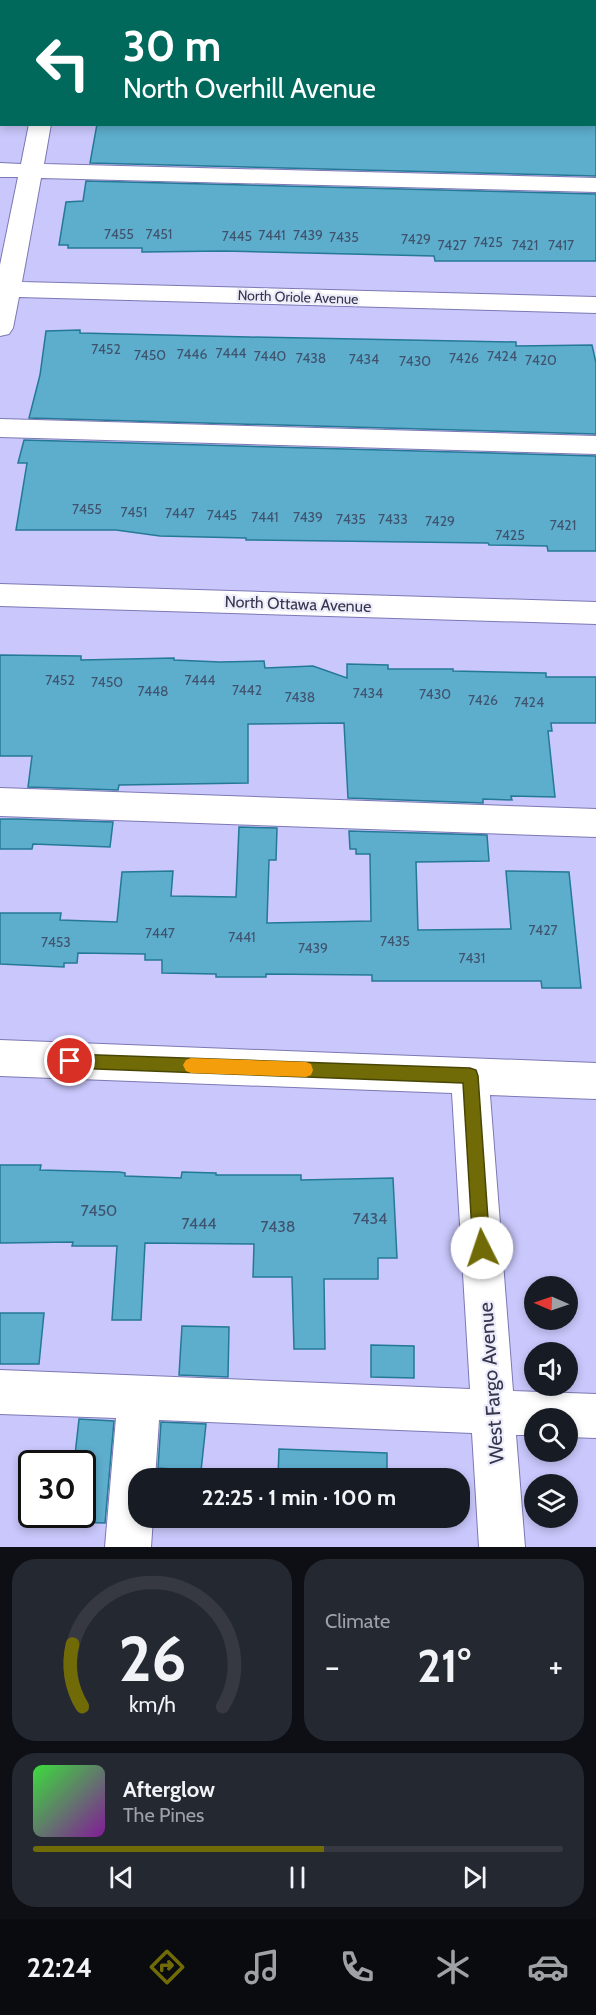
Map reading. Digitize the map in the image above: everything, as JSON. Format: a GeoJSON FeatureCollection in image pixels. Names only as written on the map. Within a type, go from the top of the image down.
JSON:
{"type":"FeatureCollection","features":[{"type":"Feature","properties":{"kind":"street"},"geometry":{"type":"LineString","coordinates":[[0,328],[4,289],[40,126]]}},
{"type":"Feature","properties":{"kind":"street"},"geometry":{"type":"LineString","coordinates":[[0,170],[596,185]]}},
{"type":"Feature","properties":{"kind":"street","name":"North Oriole Avenue"},"geometry":{"type":"LineString","coordinates":[[4,289],[596,305]]}},
{"type":"Feature","properties":{"kind":"street"},"geometry":{"type":"LineString","coordinates":[[0,428],[596,445]]}},
{"type":"Feature","properties":{"kind":"street","name":"North Ottawa Avenue"},"geometry":{"type":"LineString","coordinates":[[0,596],[596,613]]}},
{"type":"Feature","properties":{"kind":"street"},"geometry":{"type":"LineString","coordinates":[[0,802],[596,823]]}},
{"type":"Feature","properties":{"kind":"street"},"geometry":{"type":"LineString","coordinates":[[0,1058],[596,1081]]}},
{"type":"Feature","properties":{"kind":"street","name":"West Fargo Avenue"},"geometry":{"type":"LineString","coordinates":[[470,1076],[502,1547]]}},
{"type":"Feature","properties":{"kind":"street"},"geometry":{"type":"LineString","coordinates":[[0,1392],[596,1416]]}},
{"type":"Feature","properties":{"kind":"street"},"geometry":{"type":"LineString","coordinates":[[128,1547],[139,1397]]}},
{"type":"Feature","properties":{"kind":"building"},"geometry":{"type":"Polygon","coordinates":[[[97,126],[596,126],[596,176],[90,163],[97,126]]]}},
{"type":"Feature","properties":{"kind":"building"},"geometry":{"type":"Polygon","coordinates":[[[86,181],[596,194],[596,261],[435,261],[434,256],[224,251],[142,252],[142,248],[68,248],[68,245],[59,245],[66,202],[83,201],[86,181]]]}},
{"type":"Feature","properties":{"kind":"building"},"geometry":{"type":"Polygon","coordinates":[[[80,330],[80,333],[516,342],[516,346],[592,345],[596,363],[596,434],[29,418],[40,375],[46,331],[80,330]]]}},
{"type":"Feature","properties":{"kind":"building"},"geometry":{"type":"Polygon","coordinates":[[[24,440],[596,456],[596,551],[548,551],[547,546],[489,545],[488,543],[246,540],[246,538],[160,536],[116,530],[16,530],[27,463],[18,463],[24,440]]]}},
{"type":"Feature","properties":{"kind":"building"},"geometry":{"type":"Polygon","coordinates":[[[0,655],[81,656],[81,660],[174,658],[174,660],[220,662],[264,661],[265,668],[313,666],[347,678],[347,664],[388,665],[388,669],[453,669],[453,671],[546,673],[546,677],[596,677],[596,723],[551,723],[552,731],[548,731],[555,797],[511,796],[512,800],[483,799],[483,803],[348,798],[344,723],[248,724],[248,783],[119,785],[118,790],[28,787],[32,756],[0,756],[0,655]]]}},
{"type":"Feature","properties":{"kind":"building"},"geometry":{"type":"Polygon","coordinates":[[[0,819],[113,822],[110,847],[33,844],[32,849],[0,849],[0,819]]]}},
{"type":"Feature","properties":{"kind":"building"},"geometry":{"type":"Polygon","coordinates":[[[239,827],[277,828],[276,860],[269,860],[267,923],[371,921],[370,854],[356,854],[356,849],[350,849],[349,831],[487,835],[489,861],[416,862],[418,930],[511,929],[506,871],[569,872],[581,988],[542,988],[541,981],[372,981],[372,975],[266,974],[266,977],[216,977],[216,974],[162,973],[162,960],[145,960],[145,954],[78,953],[77,963],[64,963],[64,967],[0,964],[0,913],[61,913],[60,920],[117,922],[122,872],[173,871],[171,896],[236,897],[239,827]]]}},
{"type":"Feature","properties":{"kind":"building"},"geometry":{"type":"Polygon","coordinates":[[[0,1165],[41,1165],[40,1170],[119,1172],[125,1173],[125,1176],[181,1178],[182,1172],[216,1173],[216,1175],[301,1175],[301,1180],[393,1178],[397,1258],[378,1258],[378,1279],[324,1279],[325,1349],[294,1349],[292,1277],[253,1277],[254,1244],[145,1243],[141,1320],[112,1320],[117,1246],[72,1246],[73,1242],[0,1243],[0,1165]]]}},
{"type":"Feature","properties":{"kind":"building"},"geometry":{"type":"Polygon","coordinates":[[[0,1313],[44,1313],[39,1364],[0,1364],[0,1313]]]}},
{"type":"Feature","properties":{"kind":"building"},"geometry":{"type":"Polygon","coordinates":[[[182,1326],[229,1327],[228,1377],[179,1375],[182,1326]]]}},
{"type":"Feature","properties":{"kind":"building"},"geometry":{"type":"Polygon","coordinates":[[[371,1345],[414,1346],[414,1378],[371,1377],[371,1345]]]}},
{"type":"Feature","properties":{"kind":"building"},"geometry":{"type":"Polygon","coordinates":[[[79,1419],[114,1421],[105,1523],[96,1523],[96,1450],[76,1450],[79,1419]]]}},
{"type":"Feature","properties":{"kind":"building"},"geometry":{"type":"Polygon","coordinates":[[[161,1422],[206,1424],[201,1468],[158,1468],[161,1422]]]}},
{"type":"Feature","properties":{"kind":"building"},"geometry":{"type":"Polygon","coordinates":[[[279,1449],[387,1453],[387,1468],[278,1468],[279,1449]]]}},
{"type":"Feature","properties":{"kind":"slow traffic"},"geometry":{"type":"LineString","coordinates":[[191,1065],[306,1070]]}},
{"type":"Feature","properties":{"kind":"route"},"geometry":{"type":"LineString","coordinates":[[70,1061],[470,1076],[482,1248]]}}]}
